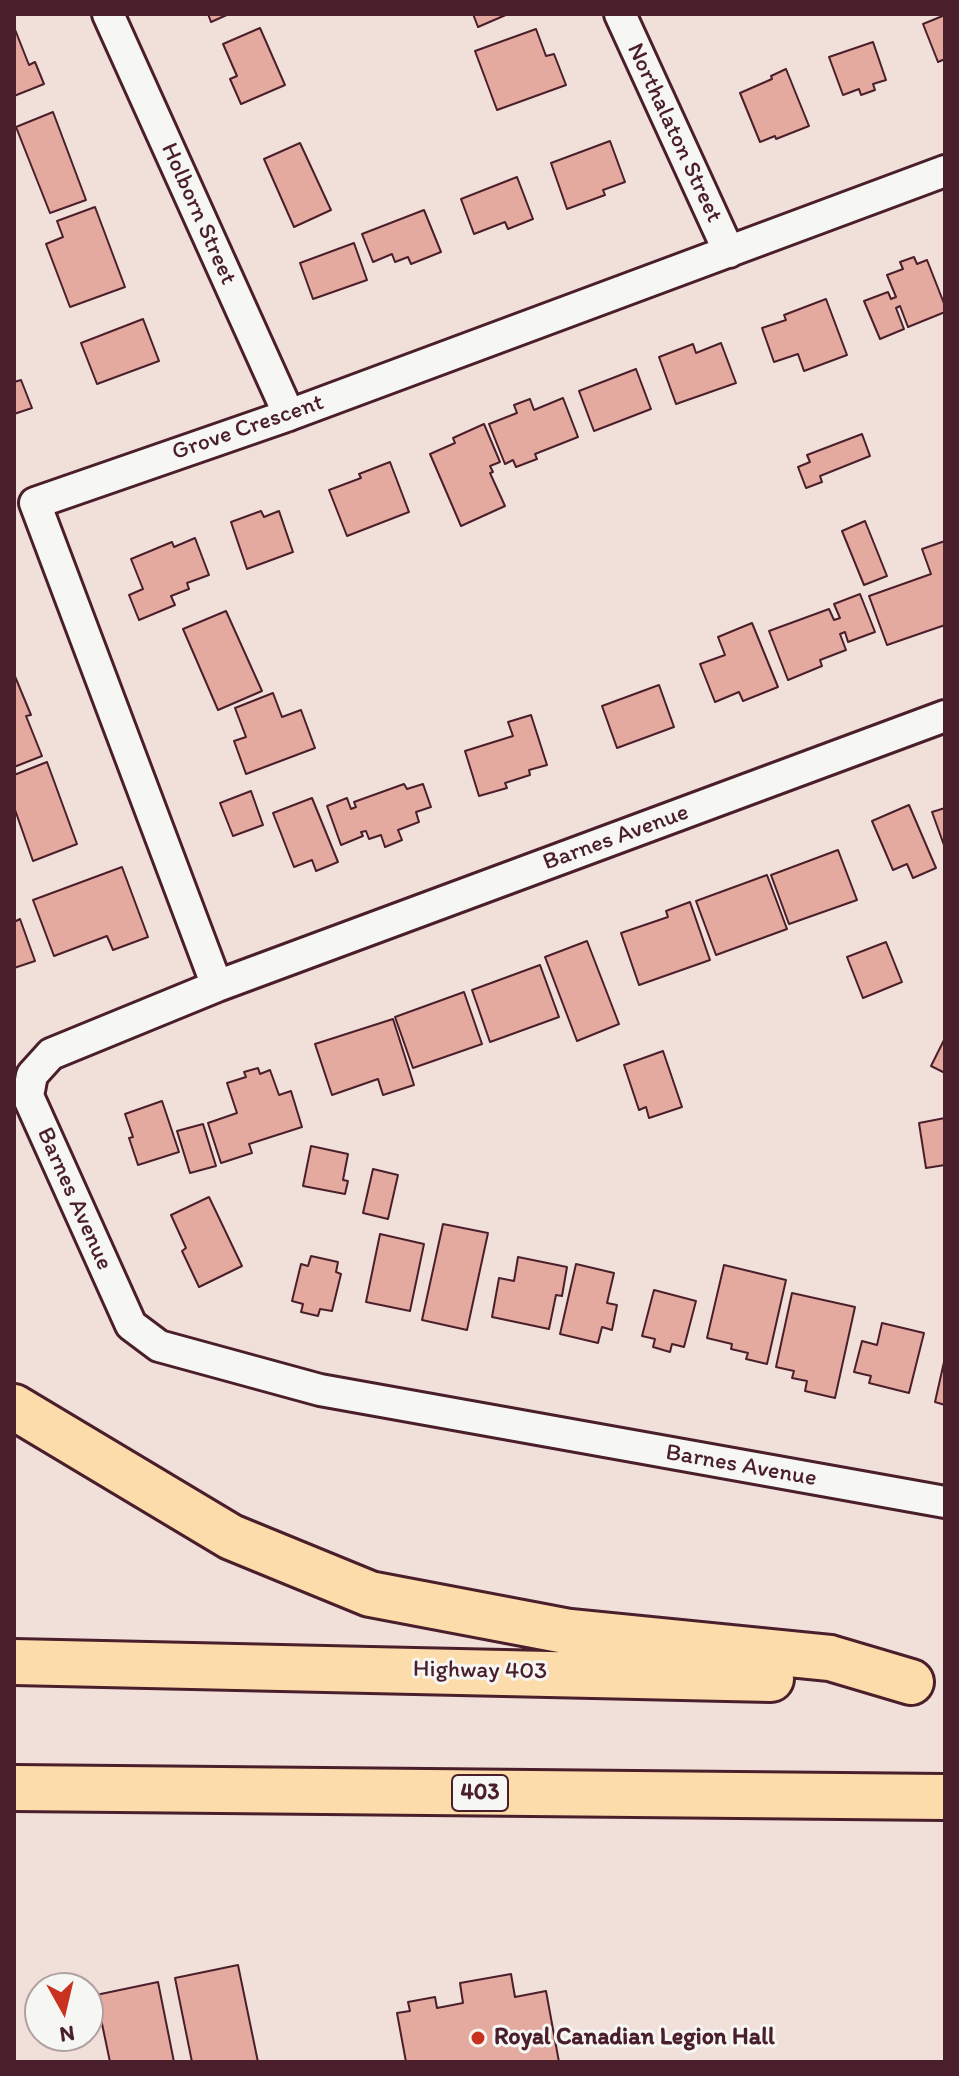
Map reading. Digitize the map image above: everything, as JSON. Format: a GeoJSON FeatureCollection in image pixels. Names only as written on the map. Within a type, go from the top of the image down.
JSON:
{"type":"FeatureCollection","features":[{"type":"Feature","properties":{"kind":"highway"},"geometry":{"type":"LineString","coordinates":[[14,1407],[231,1537],[370,1594],[570,1632],[830,1658],[928,1682]]}},
{"type":"Feature","properties":{"kind":"highway","name":"Highway 403"},"geometry":{"type":"LineString","coordinates":[[14,1662],[928,1682]]}},
{"type":"Feature","properties":{"kind":"highway","name":"403"},"geometry":{"type":"LineString","coordinates":[[14,1788],[945,1797]]}},
{"type":"Feature","properties":{"kind":"street","name":"Holborn Street"},"geometry":{"type":"LineString","coordinates":[[108,14],[289,415]]}},
{"type":"Feature","properties":{"kind":"street","name":"Northalaton Street"},"geometry":{"type":"LineString","coordinates":[[620,14],[729,252]]}},
{"type":"Feature","properties":{"kind":"street","name":"Grove Crescent"},"geometry":{"type":"LineString","coordinates":[[217,986],[24,507],[289,415],[945,171]]}},
{"type":"Feature","properties":{"kind":"street","name":"Barnes Avenue"},"geometry":{"type":"LineString","coordinates":[[945,716],[217,986],[51,1054],[32,1075],[28,1096],[131,1325],[159,1346],[320,1390],[945,1502]]}},
{"type":"Feature","properties":{"kind":"building"},"geometry":{"type":"Polygon","coordinates":[[[208,14],[229,14],[211,22],[208,14]]]}},
{"type":"Feature","properties":{"kind":"building"},"geometry":{"type":"Polygon","coordinates":[[[473,14],[508,14],[478,27],[473,14]]]}},
{"type":"Feature","properties":{"kind":"building"},"geometry":{"type":"Polygon","coordinates":[[[945,15],[945,59],[938,62],[923,24],[945,15]]]}},
{"type":"Feature","properties":{"kind":"building"},"geometry":{"type":"Polygon","coordinates":[[[14,27],[29,65],[35,62],[44,84],[14,96],[14,27]]]}},
{"type":"Feature","properties":{"kind":"building"},"geometry":{"type":"Polygon","coordinates":[[[260,28],[285,85],[241,104],[230,79],[237,76],[223,44],[260,28]]]}},
{"type":"Feature","properties":{"kind":"building"},"geometry":{"type":"Polygon","coordinates":[[[536,29],[546,56],[554,54],[566,85],[497,110],[475,51],[536,29]]]}},
{"type":"Feature","properties":{"kind":"building"},"geometry":{"type":"Polygon","coordinates":[[[873,42],[886,80],[873,84],[875,90],[861,95],[859,89],[843,95],[829,57],[873,42]]]}},
{"type":"Feature","properties":{"kind":"building"},"geometry":{"type":"Polygon","coordinates":[[[786,69],[809,126],[760,142],[740,93],[786,69]]]}},
{"type":"Feature","properties":{"kind":"building"},"geometry":{"type":"Polygon","coordinates":[[[53,112],[86,200],[50,213],[16,127],[53,112]]]}},
{"type":"Feature","properties":{"kind":"building"},"geometry":{"type":"Polygon","coordinates":[[[610,141],[625,182],[603,190],[605,195],[567,209],[551,163],[610,141]]]}},
{"type":"Feature","properties":{"kind":"building"},"geometry":{"type":"Polygon","coordinates":[[[300,143],[331,210],[294,227],[264,159],[300,143]]]}},
{"type":"Feature","properties":{"kind":"building"},"geometry":{"type":"Polygon","coordinates":[[[517,177],[533,219],[508,229],[505,222],[474,234],[461,199],[517,177]]]}},
{"type":"Feature","properties":{"kind":"building"},"geometry":{"type":"Polygon","coordinates":[[[95,207],[125,287],[70,307],[46,244],[63,237],[57,221],[95,207]]]}},
{"type":"Feature","properties":{"kind":"building"},"geometry":{"type":"Polygon","coordinates":[[[424,210],[441,252],[411,264],[408,257],[395,262],[392,254],[373,262],[362,234],[424,210]]]}},
{"type":"Feature","properties":{"kind":"building"},"geometry":{"type":"Polygon","coordinates":[[[354,243],[367,280],[313,299],[300,263],[354,243]]]}},
{"type":"Feature","properties":{"kind":"building"},"geometry":{"type":"Polygon","coordinates":[[[914,257],[917,264],[927,260],[945,312],[908,327],[900,306],[896,308],[904,329],[880,339],[864,301],[888,292],[891,299],[896,297],[887,275],[903,269],[900,262],[914,257]]]}},
{"type":"Feature","properties":{"kind":"building"},"geometry":{"type":"Polygon","coordinates":[[[826,299],[847,355],[804,371],[798,354],[774,362],[762,328],[786,320],[784,315],[826,299]]]}},
{"type":"Feature","properties":{"kind":"building"},"geometry":{"type":"Polygon","coordinates":[[[143,319],[159,361],[97,384],[81,343],[143,319]]]}},
{"type":"Feature","properties":{"kind":"building"},"geometry":{"type":"Polygon","coordinates":[[[721,343],[736,383],[676,404],[659,357],[693,344],[696,353],[721,343]]]}},
{"type":"Feature","properties":{"kind":"building"},"geometry":{"type":"Polygon","coordinates":[[[636,369],[651,409],[594,431],[579,391],[636,369]]]}},
{"type":"Feature","properties":{"kind":"building"},"geometry":{"type":"Polygon","coordinates":[[[21,380],[32,408],[14,414],[14,382],[21,380]]]}},
{"type":"Feature","properties":{"kind":"building"},"geometry":{"type":"Polygon","coordinates":[[[563,398],[578,437],[535,454],[537,459],[516,467],[513,460],[505,464],[489,424],[517,413],[514,405],[530,399],[534,410],[563,398]]]}},
{"type":"Feature","properties":{"kind":"building"},"geometry":{"type":"Polygon","coordinates":[[[484,424],[500,462],[490,466],[493,472],[490,473],[505,506],[461,526],[430,454],[455,443],[453,438],[484,424]]]}},
{"type":"Feature","properties":{"kind":"building"},"geometry":{"type":"Polygon","coordinates":[[[862,434],[870,456],[820,476],[822,482],[806,488],[798,467],[810,462],[807,455],[862,434]]]}},
{"type":"Feature","properties":{"kind":"building"},"geometry":{"type":"Polygon","coordinates":[[[390,462],[409,512],[347,536],[329,490],[361,478],[359,474],[390,462]]]}},
{"type":"Feature","properties":{"kind":"building"},"geometry":{"type":"Polygon","coordinates":[[[261,511],[264,517],[279,511],[293,552],[247,569],[231,522],[261,511]]]}},
{"type":"Feature","properties":{"kind":"building"},"geometry":{"type":"Polygon","coordinates":[[[865,521],[887,576],[864,585],[842,531],[865,521]]]}},
{"type":"Feature","properties":{"kind":"building"},"geometry":{"type":"Polygon","coordinates":[[[195,538],[209,575],[187,583],[189,589],[171,596],[175,605],[139,620],[129,595],[143,589],[131,559],[172,542],[174,547],[195,538]]]}},
{"type":"Feature","properties":{"kind":"building"},"geometry":{"type":"Polygon","coordinates":[[[945,541],[945,625],[887,645],[869,596],[931,574],[922,549],[945,541]]]}},
{"type":"Feature","properties":{"kind":"building"},"geometry":{"type":"Polygon","coordinates":[[[860,594],[875,632],[848,642],[845,632],[840,634],[846,650],[820,660],[822,666],[788,680],[769,631],[829,609],[834,620],[840,618],[834,604],[860,594]]]}},
{"type":"Feature","properties":{"kind":"building"},"geometry":{"type":"Polygon","coordinates":[[[226,611],[262,691],[218,710],[183,629],[226,611]]]}},
{"type":"Feature","properties":{"kind":"building"},"geometry":{"type":"Polygon","coordinates":[[[752,623],[778,687],[743,701],[739,692],[715,702],[700,664],[725,655],[718,637],[752,623]]]}},
{"type":"Feature","properties":{"kind":"building"},"geometry":{"type":"Polygon","coordinates":[[[14,674],[31,715],[26,716],[42,756],[14,767],[14,674]]]}},
{"type":"Feature","properties":{"kind":"building"},"geometry":{"type":"Polygon","coordinates":[[[659,685],[674,727],[617,748],[602,706],[659,685]]]}},
{"type":"Feature","properties":{"kind":"building"},"geometry":{"type":"Polygon","coordinates":[[[273,693],[282,717],[301,710],[315,748],[246,774],[234,741],[246,737],[235,708],[273,693]]]}},
{"type":"Feature","properties":{"kind":"building"},"geometry":{"type":"Polygon","coordinates":[[[531,715],[547,765],[529,770],[530,775],[505,783],[507,788],[479,796],[465,751],[513,736],[508,722],[531,715]]]}},
{"type":"Feature","properties":{"kind":"building"},"geometry":{"type":"Polygon","coordinates":[[[47,762],[77,844],[33,861],[14,807],[14,775],[47,762]]]}},
{"type":"Feature","properties":{"kind":"building"},"geometry":{"type":"Polygon","coordinates":[[[404,784],[407,789],[423,784],[431,807],[416,812],[419,822],[398,830],[402,840],[385,847],[381,835],[369,839],[366,831],[361,832],[363,836],[341,845],[327,806],[347,798],[351,809],[356,807],[354,802],[404,784]]]}},
{"type":"Feature","properties":{"kind":"building"},"geometry":{"type":"Polygon","coordinates":[[[251,791],[263,825],[233,836],[220,803],[251,791]]]}},
{"type":"Feature","properties":{"kind":"building"},"geometry":{"type":"Polygon","coordinates":[[[312,798],[338,862],[316,871],[312,860],[294,867],[273,813],[312,798]]]}},
{"type":"Feature","properties":{"kind":"building"},"geometry":{"type":"Polygon","coordinates":[[[909,805],[936,868],[913,878],[907,864],[893,870],[872,821],[909,805]]]}},
{"type":"Feature","properties":{"kind":"building"},"geometry":{"type":"Polygon","coordinates":[[[945,808],[945,848],[932,812],[945,808]]]}},
{"type":"Feature","properties":{"kind":"building"},"geometry":{"type":"Polygon","coordinates":[[[838,850],[857,900],[789,924],[771,875],[838,850]]]}},
{"type":"Feature","properties":{"kind":"building"},"geometry":{"type":"Polygon","coordinates":[[[122,867],[148,937],[113,950],[107,936],[54,956],[33,900],[122,867]]]}},
{"type":"Feature","properties":{"kind":"building"},"geometry":{"type":"Polygon","coordinates":[[[767,875],[787,929],[716,955],[696,901],[767,875]]]}},
{"type":"Feature","properties":{"kind":"building"},"geometry":{"type":"Polygon","coordinates":[[[690,902],[710,960],[639,985],[621,933],[668,917],[666,911],[690,902]]]}},
{"type":"Feature","properties":{"kind":"building"},"geometry":{"type":"Polygon","coordinates":[[[20,919],[35,961],[14,968],[14,922],[20,919]]]}},
{"type":"Feature","properties":{"kind":"building"},"geometry":{"type":"Polygon","coordinates":[[[587,941],[619,1024],[577,1041],[545,957],[587,941]]]}},
{"type":"Feature","properties":{"kind":"building"},"geometry":{"type":"Polygon","coordinates":[[[886,942],[902,982],[863,998],[847,957],[886,942]]]}},
{"type":"Feature","properties":{"kind":"building"},"geometry":{"type":"Polygon","coordinates":[[[540,965],[559,1017],[490,1042],[472,990],[540,965]]]}},
{"type":"Feature","properties":{"kind":"building"},"geometry":{"type":"Polygon","coordinates":[[[464,992],[482,1044],[413,1068],[395,1017],[464,992]]]}},
{"type":"Feature","properties":{"kind":"building"},"geometry":{"type":"Polygon","coordinates":[[[393,1019],[414,1085],[383,1095],[378,1079],[332,1095],[315,1044],[393,1019]]]}},
{"type":"Feature","properties":{"kind":"building"},"geometry":{"type":"Polygon","coordinates":[[[945,1038],[945,1073],[931,1066],[945,1038]]]}},
{"type":"Feature","properties":{"kind":"building"},"geometry":{"type":"Polygon","coordinates":[[[663,1051],[682,1107],[649,1118],[646,1107],[639,1110],[624,1065],[663,1051]]]}},
{"type":"Feature","properties":{"kind":"building"},"geometry":{"type":"Polygon","coordinates":[[[258,1068],[260,1074],[270,1070],[279,1095],[291,1091],[302,1127],[249,1144],[252,1153],[221,1163],[208,1123],[237,1113],[227,1083],[246,1077],[244,1072],[258,1068]]]}},
{"type":"Feature","properties":{"kind":"building"},"geometry":{"type":"Polygon","coordinates":[[[162,1101],[179,1152],[138,1165],[125,1114],[162,1101]]]}},
{"type":"Feature","properties":{"kind":"building"},"geometry":{"type":"Polygon","coordinates":[[[945,1118],[945,1165],[926,1168],[919,1123],[945,1118]]]}},
{"type":"Feature","properties":{"kind":"building"},"geometry":{"type":"Polygon","coordinates":[[[203,1124],[216,1166],[190,1173],[177,1131],[203,1124]]]}},
{"type":"Feature","properties":{"kind":"building"},"geometry":{"type":"Polygon","coordinates":[[[311,1146],[348,1154],[343,1180],[348,1181],[345,1194],[303,1186],[311,1146]]]}},
{"type":"Feature","properties":{"kind":"building"},"geometry":{"type":"Polygon","coordinates":[[[373,1169],[398,1175],[388,1219],[363,1213],[373,1169]]]}},
{"type":"Feature","properties":{"kind":"building"},"geometry":{"type":"Polygon","coordinates":[[[209,1197],[242,1266],[199,1287],[182,1251],[186,1248],[171,1215],[209,1197]]]}},
{"type":"Feature","properties":{"kind":"building"},"geometry":{"type":"Polygon","coordinates":[[[443,1224],[488,1233],[467,1330],[422,1320],[443,1224]]]}},
{"type":"Feature","properties":{"kind":"building"},"geometry":{"type":"Polygon","coordinates":[[[380,1234],[424,1244],[410,1311],[366,1302],[380,1234]]]}},
{"type":"Feature","properties":{"kind":"building"},"geometry":{"type":"Polygon","coordinates":[[[311,1256],[338,1262],[336,1272],[341,1274],[332,1311],[320,1309],[318,1316],[301,1312],[303,1304],[292,1301],[301,1264],[308,1266],[311,1256]]]}},
{"type":"Feature","properties":{"kind":"building"},"geometry":{"type":"Polygon","coordinates":[[[518,1257],[567,1267],[562,1296],[556,1295],[549,1329],[492,1317],[499,1278],[514,1281],[518,1257]]]}},
{"type":"Feature","properties":{"kind":"building"},"geometry":{"type":"Polygon","coordinates":[[[576,1264],[614,1273],[607,1303],[617,1305],[612,1330],[602,1327],[598,1343],[560,1334],[576,1264]]]}},
{"type":"Feature","properties":{"kind":"building"},"geometry":{"type":"Polygon","coordinates":[[[724,1265],[786,1280],[767,1364],[746,1359],[748,1353],[731,1349],[732,1344],[707,1338],[724,1265]]]}},
{"type":"Feature","properties":{"kind":"building"},"geometry":{"type":"Polygon","coordinates":[[[654,1290],[696,1301],[684,1347],[672,1344],[670,1352],[653,1347],[655,1339],[642,1336],[654,1290]]]}},
{"type":"Feature","properties":{"kind":"building"},"geometry":{"type":"Polygon","coordinates":[[[792,1293],[855,1307],[835,1398],[805,1391],[807,1381],[792,1378],[794,1371],[776,1367],[792,1293]]]}},
{"type":"Feature","properties":{"kind":"building"},"geometry":{"type":"Polygon","coordinates":[[[882,1323],[924,1333],[909,1393],[869,1383],[871,1376],[854,1372],[862,1341],[877,1345],[882,1323]]]}},
{"type":"Feature","properties":{"kind":"building"},"geometry":{"type":"Polygon","coordinates":[[[945,1362],[945,1405],[935,1402],[945,1362]]]}},
{"type":"Feature","properties":{"kind":"building"},"geometry":{"type":"Polygon","coordinates":[[[238,1965],[258,2062],[192,2062],[175,1978],[238,1965]]]}},
{"type":"Feature","properties":{"kind":"building","name":"Royal Canadian Legion Hall"},"geometry":{"type":"Polygon","coordinates":[[[511,1974],[515,1997],[546,1991],[559,2062],[406,2062],[397,2013],[410,2011],[408,2002],[435,1997],[437,2008],[463,2003],[460,1983],[511,1974]]]}},
{"type":"Feature","properties":{"kind":"building"},"geometry":{"type":"Polygon","coordinates":[[[158,1982],[174,2062],[110,2062],[104,2033],[104,1993],[158,1982]]]}},
{"type":"Feature","properties":{"kind":"place","name":"Royal Canadian Legion Hall"},"geometry":{"type":"Point","coordinates":[478,2038]}}]}
